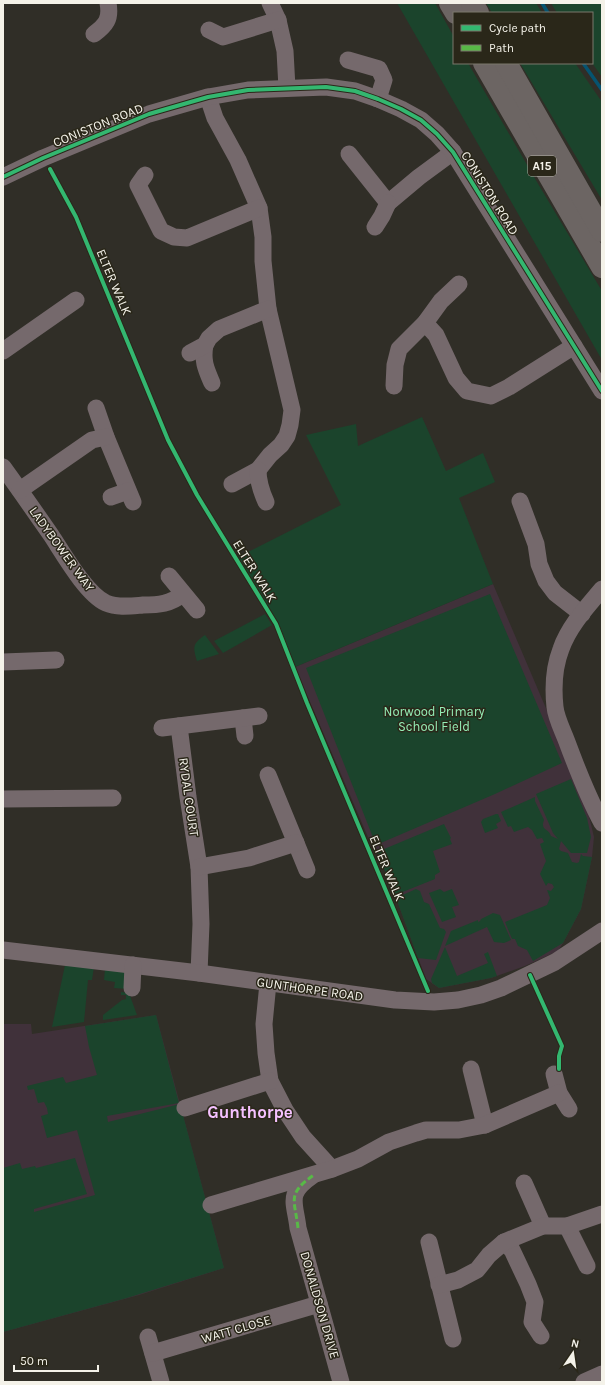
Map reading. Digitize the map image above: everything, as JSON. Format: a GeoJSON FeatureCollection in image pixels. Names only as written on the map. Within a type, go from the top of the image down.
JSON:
{"type":"FeatureCollection","features":[{"type":"Feature","properties":{"kind":"highway"},"geometry":{"type":"LineString","coordinates":[[450,3],[455,12]]}},
{"type":"Feature","properties":{"kind":"highway"},"geometry":{"type":"LineString","coordinates":[[472,3],[477,12]]}},
{"type":"Feature","properties":{"kind":"highway","name":"A15"},"geometry":{"type":"LineString","coordinates":[[485,64],[602,267]]}},
{"type":"Feature","properties":{"kind":"highway","name":"A15"},"geometry":{"type":"LineString","coordinates":[[507,64],[602,231]]}},
{"type":"Feature","properties":{"kind":"street"},"geometry":{"type":"LineString","coordinates":[[94,34],[104,27],[107,21],[109,10],[108,3]]}},
{"type":"Feature","properties":{"kind":"street"},"geometry":{"type":"LineString","coordinates":[[270,3],[278,20],[285,51],[287,88]]}},
{"type":"Feature","properties":{"kind":"street"},"geometry":{"type":"LineString","coordinates":[[209,30],[222,37],[278,20]]}},
{"type":"Feature","properties":{"kind":"street"},"geometry":{"type":"LineString","coordinates":[[348,60],[379,69],[384,80],[378,98]]}},
{"type":"Feature","properties":{"kind":"street","name":"CONISTON ROAD"},"geometry":{"type":"LineString","coordinates":[[3,177],[44,158],[149,114],[208,97],[248,90],[326,87],[355,91],[378,98],[421,120],[437,134],[453,152],[602,392]]}},
{"type":"Feature","properties":{"kind":"street"},"geometry":{"type":"LineString","coordinates":[[208,97],[215,118],[238,160],[259,208],[263,237],[262,261],[268,308],[292,410],[287,436],[258,470],[232,484]]}},
{"type":"Feature","properties":{"kind":"street"},"geometry":{"type":"LineString","coordinates":[[375,227],[388,203],[419,177],[453,152]]}},
{"type":"Feature","properties":{"kind":"street"},"geometry":{"type":"LineString","coordinates":[[349,154],[388,203]]}},
{"type":"Feature","properties":{"kind":"street"},"geometry":{"type":"LineString","coordinates":[[145,175],[138,185],[141,193],[161,231],[174,237],[187,238],[259,208]]}},
{"type":"Feature","properties":{"kind":"street"},"geometry":{"type":"LineString","coordinates":[[394,386],[395,365],[399,349],[425,323],[441,301],[459,284]]}},
{"type":"Feature","properties":{"kind":"street"},"geometry":{"type":"LineString","coordinates":[[5,344],[76,300]]}},
{"type":"Feature","properties":{"kind":"street"},"geometry":{"type":"LineString","coordinates":[[212,383],[203,356],[205,345],[209,338],[219,329],[268,308]]}},
{"type":"Feature","properties":{"kind":"street"},"geometry":{"type":"LineString","coordinates":[[425,323],[436,335],[456,378],[467,391],[491,396],[509,387],[574,346]]}},
{"type":"Feature","properties":{"kind":"street"},"geometry":{"type":"LineString","coordinates":[[190,353],[205,345]]}},
{"type":"Feature","properties":{"kind":"street"},"geometry":{"type":"LineString","coordinates":[[96,408],[106,437],[131,497],[111,498]]}},
{"type":"Feature","properties":{"kind":"street"},"geometry":{"type":"LineString","coordinates":[[20,490],[92,440],[106,437]]}},
{"type":"Feature","properties":{"kind":"street","name":"LADYBOWER WAY"},"geometry":{"type":"LineString","coordinates":[[3,467],[81,579],[96,596],[106,603],[118,606],[163,604],[174,601],[183,594]]}},
{"type":"Feature","properties":{"kind":"street"},"geometry":{"type":"LineString","coordinates":[[258,470],[258,481],[266,502]]}},
{"type":"Feature","properties":{"kind":"street"},"geometry":{"type":"LineString","coordinates":[[520,501],[536,544],[539,564],[546,581],[555,593],[582,614]]}},
{"type":"Feature","properties":{"kind":"street"},"geometry":{"type":"LineString","coordinates":[[169,576],[197,610]]}},
{"type":"Feature","properties":{"kind":"street"},"geometry":{"type":"LineString","coordinates":[[602,589],[568,633],[561,649],[556,669],[555,708],[576,766],[602,823]]}},
{"type":"Feature","properties":{"kind":"street"},"geometry":{"type":"LineString","coordinates":[[3,662],[56,660]]}},
{"type":"Feature","properties":{"kind":"street","name":"RYDAL COURT"},"geometry":{"type":"LineString","coordinates":[[199,973],[201,924],[199,867],[188,797],[170,727],[251,717],[245,736]]}},
{"type":"Feature","properties":{"kind":"street"},"geometry":{"type":"LineString","coordinates":[[268,775],[307,870]]}},
{"type":"Feature","properties":{"kind":"street"},"geometry":{"type":"LineString","coordinates":[[3,799],[113,798]]}},
{"type":"Feature","properties":{"kind":"street"},"geometry":{"type":"LineString","coordinates":[[199,867],[249,858],[296,843]]}},
{"type":"Feature","properties":{"kind":"street","name":"GUNTHORPE ROAD"},"geometry":{"type":"LineString","coordinates":[[3,950],[199,973],[395,1000],[434,1002],[458,1000],[482,995],[530,975],[555,962],[602,931]]}},
{"type":"Feature","properties":{"kind":"street"},"geometry":{"type":"LineString","coordinates":[[132,988],[133,965]]}},
{"type":"Feature","properties":{"kind":"street"},"geometry":{"type":"LineString","coordinates":[[268,983],[264,1024],[270,1081],[285,1110],[303,1137],[332,1169]]}},
{"type":"Feature","properties":{"kind":"street"},"geometry":{"type":"LineString","coordinates":[[471,1069],[485,1126]]}},
{"type":"Feature","properties":{"kind":"street"},"geometry":{"type":"LineString","coordinates":[[554,1074],[559,1093],[569,1109]]}},
{"type":"Feature","properties":{"kind":"street"},"geometry":{"type":"LineString","coordinates":[[185,1108],[270,1081]]}},
{"type":"Feature","properties":{"kind":"street"},"geometry":{"type":"LineString","coordinates":[[211,1205],[332,1169],[358,1159],[390,1142],[426,1130],[459,1130],[485,1126],[559,1093]]}},
{"type":"Feature","properties":{"kind":"street","name":"DONALDSON DRIVE"},"geometry":{"type":"LineString","coordinates":[[314,1175],[303,1182],[297,1190],[293,1204],[298,1228],[341,1382]]}},
{"type":"Feature","properties":{"kind":"street"},"geometry":{"type":"LineString","coordinates":[[524,1183],[543,1226]]}},
{"type":"Feature","properties":{"kind":"street"},"geometry":{"type":"LineString","coordinates":[[439,1284],[458,1280],[477,1270],[489,1255],[504,1242],[543,1226],[567,1226],[602,1214]]}},
{"type":"Feature","properties":{"kind":"street"},"geometry":{"type":"LineString","coordinates":[[567,1226],[588,1266]]}},
{"type":"Feature","properties":{"kind":"street"},"geometry":{"type":"LineString","coordinates":[[428,1242],[453,1339]]}},
{"type":"Feature","properties":{"kind":"street"},"geometry":{"type":"LineString","coordinates":[[504,1242],[512,1250],[535,1302],[532,1322],[540,1336]]}},
{"type":"Feature","properties":{"kind":"street","name":"WATT CLOSE"},"geometry":{"type":"LineString","coordinates":[[153,1353],[319,1304]]}},
{"type":"Feature","properties":{"kind":"street"},"geometry":{"type":"LineString","coordinates":[[148,1337],[161,1382]]}},
{"type":"Feature","properties":{"kind":"street"},"geometry":{"type":"LineString","coordinates":[[584,1382],[602,1374]]}},
{"type":"Feature","properties":{"kind":"shaded area"},"geometry":{"type":"Polygon","coordinates":[[[493,584],[571,767],[589,816],[594,837],[592,857],[581,909],[558,951],[525,966],[491,978],[439,988],[426,979],[378,849],[374,851],[295,667],[493,584]]]}},
{"type":"Feature","properties":{"kind":"shaded area"},"geometry":{"type":"Polygon","coordinates":[[[156,1015],[224,1268],[139,1295],[3,1332],[3,1024],[31,1024],[32,1034],[156,1015]]]}},
{"type":"Feature","properties":{"kind":"green space"},"geometry":{"type":"Polygon","coordinates":[[[397,3],[435,3],[453,35],[453,64],[469,64],[602,291],[602,360],[397,3]]]}},
{"type":"Feature","properties":{"kind":"green space"},"geometry":{"type":"Polygon","coordinates":[[[486,3],[536,3],[541,12],[491,12],[486,3]]]}},
{"type":"Feature","properties":{"kind":"green space"},"geometry":{"type":"Polygon","coordinates":[[[551,3],[602,3],[602,77],[593,64],[593,12],[556,12],[551,3]]]}},
{"type":"Feature","properties":{"kind":"green space"},"geometry":{"type":"Polygon","coordinates":[[[521,64],[576,64],[602,102],[602,200],[521,64]]]}},
{"type":"Feature","properties":{"kind":"green space"},"geometry":{"type":"Polygon","coordinates":[[[422,417],[446,471],[483,453],[495,482],[459,498],[493,584],[295,667],[279,626],[238,557],[341,505],[306,435],[356,424],[358,446],[422,417]]]}},
{"type":"Feature","properties":{"kind":"green space","name":"Norwood Primary School Field"},"geometry":{"type":"Polygon","coordinates":[[[490,594],[562,763],[495,794],[376,845],[306,668],[490,594]]]}},
{"type":"Feature","properties":{"kind":"green space"},"geometry":{"type":"Polygon","coordinates":[[[265,614],[272,625],[223,653],[214,641],[265,614]]]}},
{"type":"Feature","properties":{"kind":"green space"},"geometry":{"type":"Polygon","coordinates":[[[205,635],[219,654],[197,661],[194,649],[196,643],[205,635]]]}},
{"type":"Feature","properties":{"kind":"green space"},"geometry":{"type":"Polygon","coordinates":[[[571,779],[587,818],[591,837],[587,853],[571,853],[561,841],[559,849],[568,853],[572,862],[579,862],[581,854],[583,856],[592,857],[581,909],[563,943],[533,961],[527,950],[518,946],[515,939],[512,939],[505,922],[547,905],[550,898],[547,890],[551,891],[554,887],[552,884],[548,883],[546,886],[540,874],[546,861],[540,844],[544,842],[542,838],[537,839],[532,830],[528,827],[514,832],[511,826],[508,827],[501,812],[535,797],[535,801],[544,820],[544,828],[550,833],[551,836],[558,839],[553,833],[536,794],[571,779]]]}},
{"type":"Feature","properties":{"kind":"green space"},"geometry":{"type":"Polygon","coordinates":[[[498,814],[501,821],[496,824],[498,828],[485,833],[481,822],[483,819],[498,814]]]}},
{"type":"Feature","properties":{"kind":"green space"},"geometry":{"type":"Polygon","coordinates":[[[444,824],[451,838],[452,844],[433,851],[440,872],[435,875],[435,879],[395,895],[377,852],[444,824]]]}},
{"type":"Feature","properties":{"kind":"green space"},"geometry":{"type":"Polygon","coordinates":[[[416,889],[420,891],[424,902],[429,904],[440,928],[444,929],[446,932],[436,960],[418,958],[396,898],[416,889]]]}},
{"type":"Feature","properties":{"kind":"green space"},"geometry":{"type":"Polygon","coordinates":[[[440,889],[444,892],[452,889],[459,905],[452,907],[456,917],[442,922],[429,893],[440,889]]]}},
{"type":"Feature","properties":{"kind":"green space"},"geometry":{"type":"Polygon","coordinates":[[[493,913],[500,915],[511,940],[504,943],[494,942],[487,927],[445,946],[451,931],[478,920],[478,922],[493,913]]]}},
{"type":"Feature","properties":{"kind":"green space"},"geometry":{"type":"Polygon","coordinates":[[[445,947],[457,976],[488,963],[484,954],[488,952],[497,976],[439,988],[432,983],[431,979],[445,947]]]}},
{"type":"Feature","properties":{"kind":"green space"},"geometry":{"type":"Polygon","coordinates":[[[65,965],[94,967],[92,980],[88,980],[84,1022],[52,1027],[65,965]]]}},
{"type":"Feature","properties":{"kind":"green space"},"geometry":{"type":"Polygon","coordinates":[[[105,969],[130,971],[128,989],[114,988],[115,982],[104,980],[105,969]]]}},
{"type":"Feature","properties":{"kind":"green space"},"geometry":{"type":"Polygon","coordinates":[[[121,992],[129,993],[137,1015],[103,1020],[103,1015],[122,1000],[126,999],[126,995],[121,995],[121,992]]]}},
{"type":"Feature","properties":{"kind":"green space"},"geometry":{"type":"Polygon","coordinates":[[[156,1015],[179,1103],[107,1116],[108,1122],[180,1104],[224,1268],[127,1298],[3,1332],[3,1168],[20,1163],[22,1169],[35,1166],[36,1168],[75,1158],[87,1194],[34,1209],[34,1212],[95,1195],[77,1130],[47,1138],[41,1116],[48,1114],[47,1108],[44,1102],[38,1103],[34,1089],[28,1090],[27,1086],[63,1077],[66,1083],[97,1075],[85,1026],[156,1015]]]}},
{"type":"Feature","properties":{"kind":"waterway"},"geometry":{"type":"LineString","coordinates":[[542,3],[547,12]]}},
{"type":"Feature","properties":{"kind":"waterway"},"geometry":{"type":"LineString","coordinates":[[584,64],[602,90]]}},
{"type":"Feature","properties":{"kind":"marked path"},"geometry":{"type":"LineString","coordinates":[[298,1228],[294,1198],[299,1187],[314,1175]]}},
{"type":"Feature","properties":{"kind":"cycle path"},"geometry":{"type":"LineString","coordinates":[[3,177],[43,158],[149,114],[208,97],[248,90],[326,87],[355,91],[378,99],[421,120],[437,134],[453,152],[602,391]]}},
{"type":"Feature","properties":{"kind":"cycle path","name":"ELTER WALK"},"geometry":{"type":"LineString","coordinates":[[50,169],[76,217],[168,440],[197,495],[276,624],[307,703],[428,991]]}},
{"type":"Feature","properties":{"kind":"cycle path"},"geometry":{"type":"LineString","coordinates":[[530,975],[562,1046],[559,1056],[559,1069]]}},
{"type":"Feature","properties":{"kind":"district","name":"Gunthorpe"},"geometry":{"type":"Point","coordinates":[250,1112]}}]}
